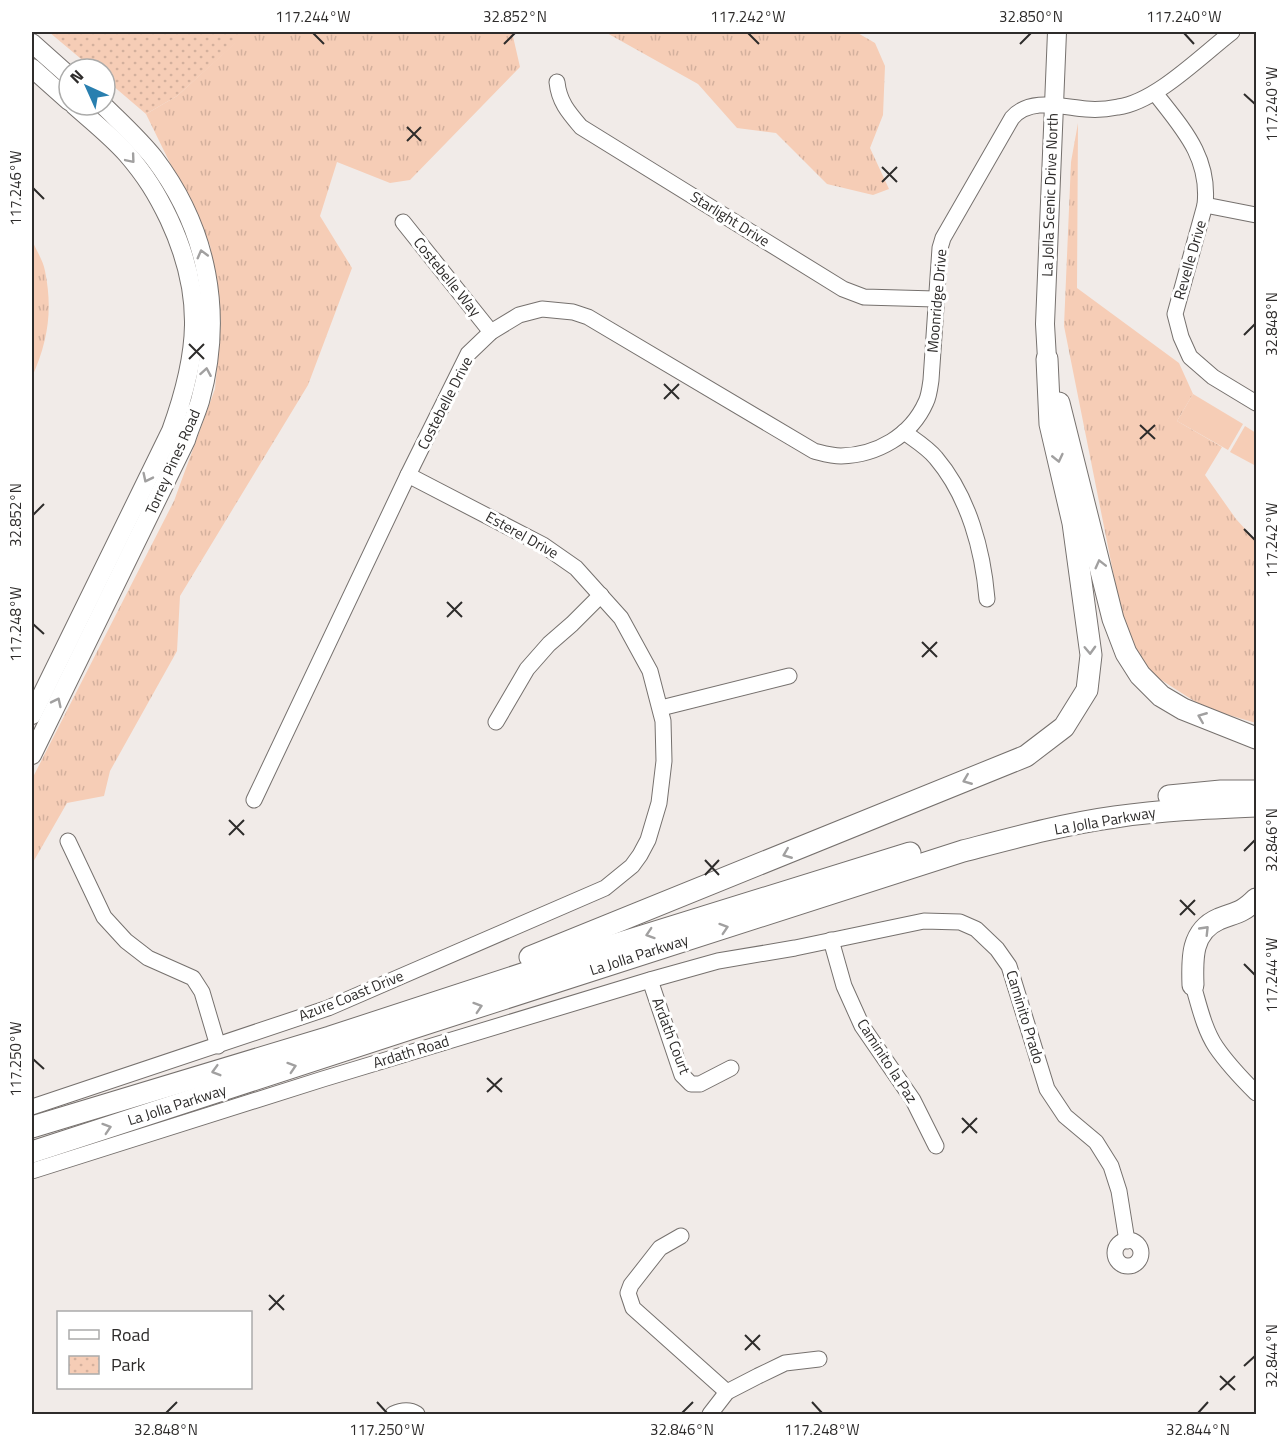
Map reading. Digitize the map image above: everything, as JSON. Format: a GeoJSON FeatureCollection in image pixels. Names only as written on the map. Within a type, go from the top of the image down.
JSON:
{"type":"FeatureCollection","features":[{"type":"Feature","properties":{"kind":"highway"},"geometry":{"type":"LineString","coordinates":[[1047,359],[1113,620],[1125,653],[1140,675],[1161,696],[1183,709],[1257,738]]}},
{"type":"Feature","properties":{"kind":"highway"},"geometry":{"type":"LineString","coordinates":[[352,1029],[1026,756],[1064,727],[1087,690],[1091,655],[1073,523],[1050,424],[1047,359]]}},
{"type":"Feature","properties":{"kind":"highway","name":"La Jolla Parkway"},"geometry":{"type":"LineString","coordinates":[[32,1127],[976,833],[1089,808],[1221,791],[1257,791]]}},
{"type":"Feature","properties":{"kind":"highway","name":"La Jolla Parkway"},"geometry":{"type":"LineString","coordinates":[[32,1152],[963,851],[1015,837],[1113,817],[1194,808],[1257,806]]}},
{"type":"Feature","properties":{"kind":"highway"},"geometry":{"type":"LineString","coordinates":[[1193,985],[1193,950],[1203,931],[1211,923],[1242,911],[1257,899]]}},
{"type":"Feature","properties":{"kind":"highway"},"geometry":{"type":"LineString","coordinates":[[32,1158],[65,1142]]}},
{"type":"Feature","properties":{"kind":"main road","name":"La Jolla Scenic Drive North"},"geometry":{"type":"LineString","coordinates":[[1047,359],[1045,324],[1057,32]]}},
{"type":"Feature","properties":{"kind":"main road"},"geometry":{"type":"LineString","coordinates":[[32,43],[57,65]]}},
{"type":"Feature","properties":{"kind":"main road"},"geometry":{"type":"LineString","coordinates":[[32,68],[57,90]]}},
{"type":"Feature","properties":{"kind":"main road","name":"Torrey Pines Road"},"geometry":{"type":"LineString","coordinates":[[32,715],[171,431],[184,394],[194,343],[193,303],[189,272],[180,245],[153,187],[126,153],[87,117]]}},
{"type":"Feature","properties":{"kind":"main road","name":"Torrey Pines Road"},"geometry":{"type":"LineString","coordinates":[[32,755],[186,440],[200,402],[209,350],[211,312],[207,271],[195,229],[171,181],[152,156],[115,117]]}},
{"type":"Feature","properties":{"kind":"street","name":"Moonridge Drive"},"geometry":{"type":"LineString","coordinates":[[904,432],[914,422],[927,400],[931,380],[935,299],[943,238],[1012,118],[1019,110],[1034,106],[1054,105],[1089,109],[1119,107],[1135,103],[1155,93],[1232,32]]}},
{"type":"Feature","properties":{"kind":"street","name":"Starlight Drive"},"geometry":{"type":"LineString","coordinates":[[557,82],[563,106],[581,127],[843,289],[864,297],[935,299]]}},
{"type":"Feature","properties":{"kind":"street","name":"Revelle Drive"},"geometry":{"type":"LineString","coordinates":[[1155,93],[1187,134],[1203,165],[1206,193],[1205,205],[1175,314],[1181,337],[1190,357],[1213,377],[1257,403]]}},
{"type":"Feature","properties":{"kind":"street"},"geometry":{"type":"LineString","coordinates":[[1205,205],[1257,215]]}},
{"type":"Feature","properties":{"kind":"street","name":"Costebelle Way"},"geometry":{"type":"LineString","coordinates":[[403,222],[491,332]]}},
{"type":"Feature","properties":{"kind":"street","name":"Costebelle Drive"},"geometry":{"type":"LineString","coordinates":[[254,800],[468,354],[491,332],[519,315],[542,309],[573,312],[588,317],[814,451],[838,456],[878,450],[904,432]]}},
{"type":"Feature","properties":{"kind":"street"},"geometry":{"type":"LineString","coordinates":[[904,432],[935,457],[950,476],[970,518],[984,569],[987,600]]}},
{"type":"Feature","properties":{"kind":"street","name":"Esterel Drive"},"geometry":{"type":"LineString","coordinates":[[408,476],[543,544],[576,568],[621,618],[650,671],[661,708],[664,761],[659,803],[648,840],[640,855]]}},
{"type":"Feature","properties":{"kind":"street"},"geometry":{"type":"LineString","coordinates":[[496,722],[527,669],[549,644],[601,595]]}},
{"type":"Feature","properties":{"kind":"street"},"geometry":{"type":"LineString","coordinates":[[661,708],[789,676]]}},
{"type":"Feature","properties":{"kind":"street"},"geometry":{"type":"LineString","coordinates":[[68,841],[104,917],[126,941],[148,958],[193,978],[202,993],[218,1046]]}},
{"type":"Feature","properties":{"kind":"street","name":"Azure Coast Drive"},"geometry":{"type":"LineString","coordinates":[[38,1105],[327,1008],[605,888],[633,866],[640,855]]}},
{"type":"Feature","properties":{"kind":"street","name":"Caminito Prado"},"geometry":{"type":"LineString","coordinates":[[795,948],[924,921],[960,922],[976,929],[997,949],[1009,966],[1047,1089],[1065,1116],[1096,1142],[1111,1166],[1119,1191],[1127,1241]]}},
{"type":"Feature","properties":{"kind":"street","name":"Caminito la Paz"},"geometry":{"type":"LineString","coordinates":[[831,940],[844,986],[862,1026],[913,1100],[936,1146]]}},
{"type":"Feature","properties":{"kind":"street","name":"Ardath Road"},"geometry":{"type":"LineString","coordinates":[[32,1171],[318,1080],[650,980],[718,961],[795,948]]}},
{"type":"Feature","properties":{"kind":"street","name":"Ardath Court"},"geometry":{"type":"LineString","coordinates":[[650,980],[682,1075],[691,1084],[700,1084],[731,1068]]}},
{"type":"Feature","properties":{"kind":"street"},"geometry":{"type":"LineString","coordinates":[[1193,985],[1215,1046],[1241,1078],[1257,1093]]}},
{"type":"Feature","properties":{"kind":"street"},"geometry":{"type":"LineString","coordinates":[[681,1236],[660,1248],[631,1284],[628,1298],[633,1308],[727,1392]]}},
{"type":"Feature","properties":{"kind":"street"},"geometry":{"type":"LineString","coordinates":[[710,1414],[727,1392],[785,1363],[819,1359]]}},
{"type":"Feature","properties":{"kind":"street"},"geometry":{"type":"LineString","coordinates":[[393,1414],[401,1410],[411,1410],[417,1414]]}},
{"type":"Feature","properties":{"kind":"green space"},"geometry":{"type":"Polygon","coordinates":[[[49,32],[248,32],[177,96],[146,114],[117,89],[117,57],[79,57],[49,32]]]}},
{"type":"Feature","properties":{"kind":"green space"},"geometry":{"type":"Polygon","coordinates":[[[247,32],[512,32],[520,67],[410,180],[390,183],[337,162],[320,216],[352,268],[308,385],[180,596],[177,651],[110,771],[104,796],[67,803],[32,864],[32,779],[174,501],[215,389],[221,321],[210,245],[146,114],[177,96],[247,32]]]}},
{"type":"Feature","properties":{"kind":"green space"},"geometry":{"type":"Polygon","coordinates":[[[605,32],[856,32],[875,43],[885,66],[883,115],[870,148],[889,189],[873,195],[827,184],[776,133],[737,128],[698,84],[605,32]]]}},
{"type":"Feature","properties":{"kind":"green space"},"geometry":{"type":"Polygon","coordinates":[[[1078,123],[1077,288],[1179,363],[1193,394],[1177,421],[1222,447],[1205,475],[1236,519],[1256,541],[1256,723],[1205,708],[1152,674],[1126,637],[1064,326],[1071,162],[1078,123]]]}},
{"type":"Feature","properties":{"kind":"green space"},"geometry":{"type":"Polygon","coordinates":[[[32,240],[45,271],[49,312],[42,351],[32,377],[32,240]]]}},
{"type":"Feature","properties":{"kind":"green space"},"geometry":{"type":"Polygon","coordinates":[[[1193,394],[1243,424],[1228,450],[1177,421],[1193,394]]]}},
{"type":"Feature","properties":{"kind":"green space"},"geometry":{"type":"Polygon","coordinates":[[[1245,426],[1256,433],[1256,466],[1230,452],[1245,426]]]}}]}
